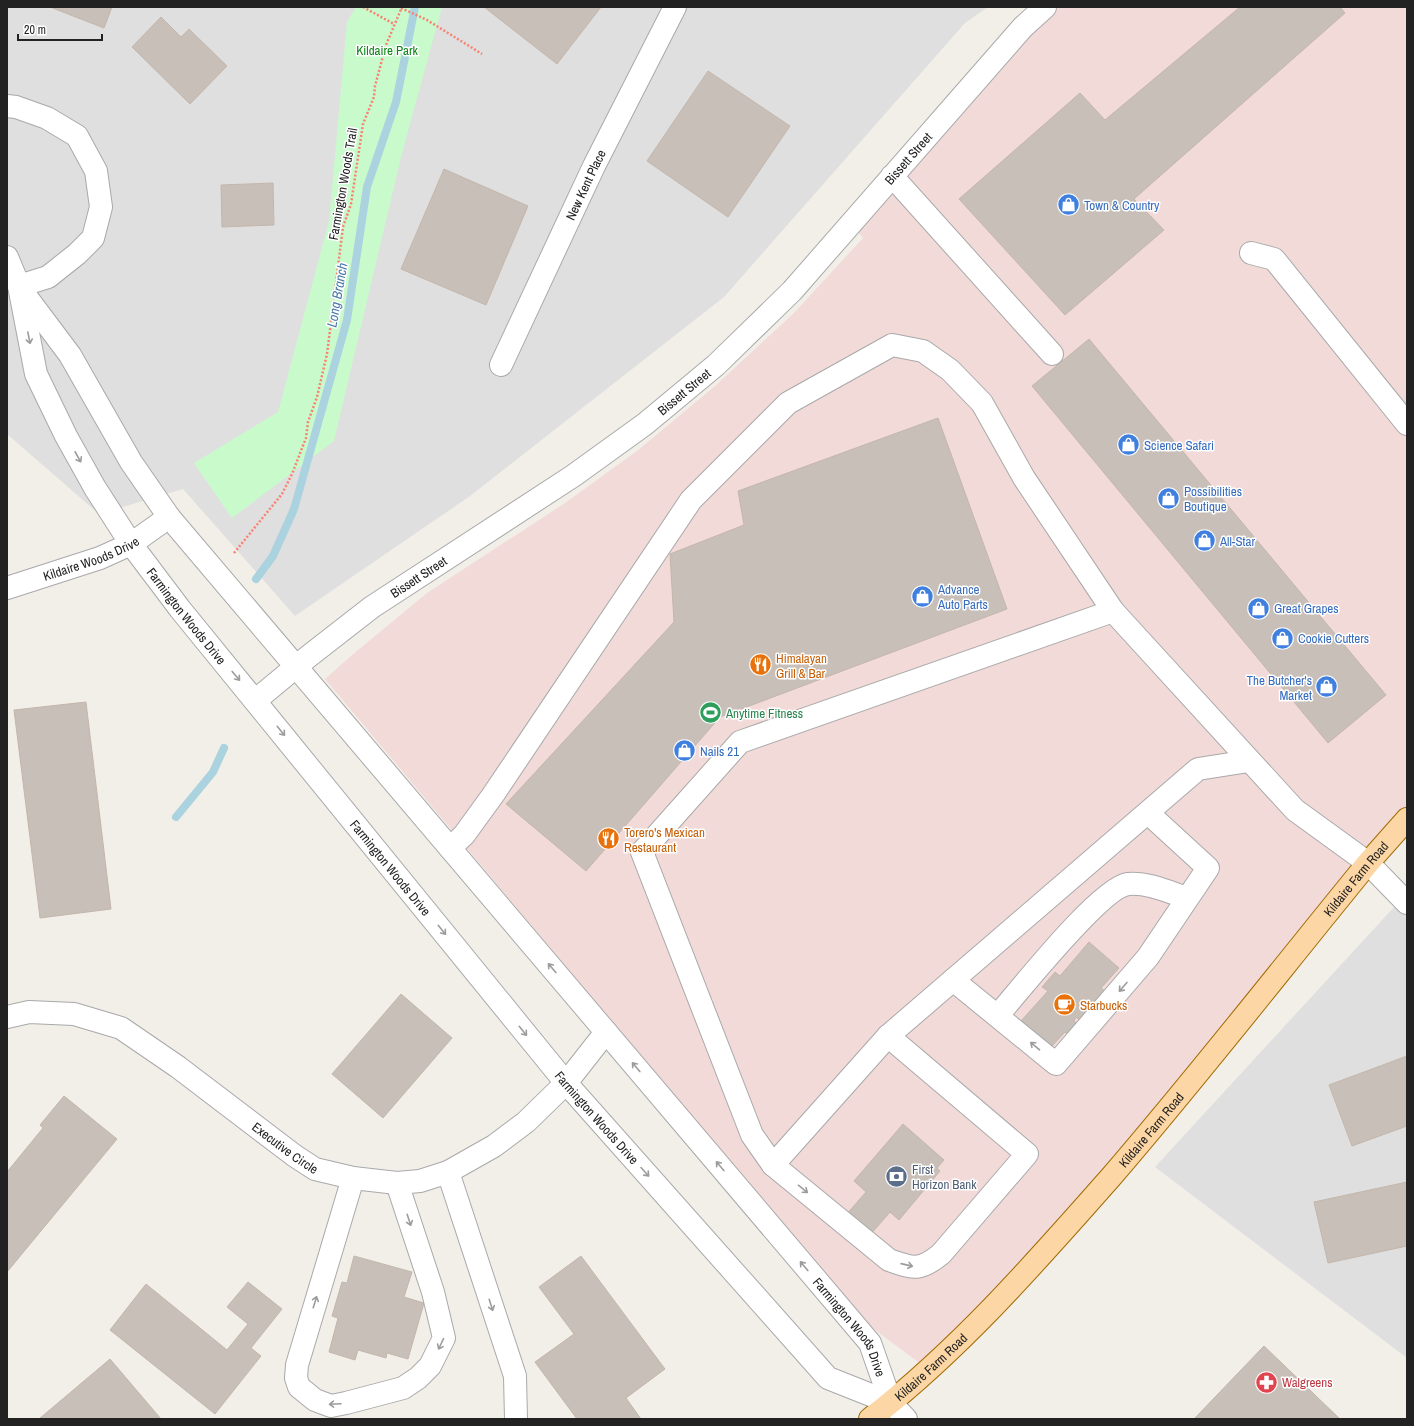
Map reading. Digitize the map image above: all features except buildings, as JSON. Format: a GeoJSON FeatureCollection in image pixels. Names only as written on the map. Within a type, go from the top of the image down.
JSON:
{"type":"FeatureCollection","features":[{"type":"Feature","properties":{"kind":"main road","name":"Kildaire Farm Road"},"geometry":{"type":"LineString","coordinates":[[870,1419],[929,1370],[990,1310],[1058,1239],[1135,1149],[1368,863],[1407,819]]}},
{"type":"Feature","properties":{"kind":"street","name":"New Kent Place"},"geometry":{"type":"LineString","coordinates":[[501,364],[594,166],[675,7]]}},
{"type":"Feature","properties":{"kind":"street","name":"Bissett Street"},"geometry":{"type":"LineString","coordinates":[[256,700],[372,608],[573,476],[645,424],[716,365],[792,291],[1023,27],[1045,7]]}},
{"type":"Feature","properties":{"kind":"street"},"geometry":{"type":"LineString","coordinates":[[7,106],[16,107],[47,118],[77,136],[96,171],[101,207],[93,238],[77,254],[48,276],[19,286]]}},
{"type":"Feature","properties":{"kind":"street"},"geometry":{"type":"LineString","coordinates":[[892,176],[1052,354]]}},
{"type":"Feature","properties":{"kind":"street"},"geometry":{"type":"LineString","coordinates":[[1251,253],[1274,259],[1407,424]]}},
{"type":"Feature","properties":{"kind":"street","name":"Farmington Woods Drive"},"geometry":{"type":"LineString","coordinates":[[7,257],[19,286],[36,374],[66,436],[95,488],[132,544],[180,609],[256,700],[566,1083],[828,1378],[891,1403]]}},
{"type":"Feature","properties":{"kind":"street","name":"Farmington Woods Drive"},"geometry":{"type":"LineString","coordinates":[[19,286],[70,355],[130,462],[168,517],[870,1343],[891,1403]]}},
{"type":"Feature","properties":{"kind":"street"},"geometry":{"type":"LineString","coordinates":[[450,848],[464,835],[493,795],[691,500],[788,403],[892,345],[923,350],[950,370],[982,403],[1024,478],[1113,611],[1248,761],[1295,810],[1368,863],[1407,903]]}},
{"type":"Feature","properties":{"kind":"street","name":"Kildaire Woods Drive"},"geometry":{"type":"LineString","coordinates":[[7,588],[100,558],[132,544],[168,517]]}},
{"type":"Feature","properties":{"kind":"street"},"geometry":{"type":"LineString","coordinates":[[888,1036],[1027,1154],[941,1254],[927,1266],[909,1268],[889,1260],[773,1165],[752,1135],[642,852],[740,742],[1113,611]]}},
{"type":"Feature","properties":{"kind":"street"},"geometry":{"type":"LineString","coordinates":[[773,1165],[888,1036],[1198,769],[1248,761]]}},
{"type":"Feature","properties":{"kind":"street"},"geometry":{"type":"LineString","coordinates":[[954,980],[1056,1064],[1148,957],[1208,868],[1148,813]]}},
{"type":"Feature","properties":{"kind":"street"},"geometry":{"type":"LineString","coordinates":[[998,1015],[1071,930],[1114,891],[1127,884],[1142,884],[1187,898]]}},
{"type":"Feature","properties":{"kind":"street","name":"Executive Circle"},"geometry":{"type":"LineString","coordinates":[[7,1017],[29,1012],[74,1014],[121,1028],[178,1067],[294,1156],[315,1169],[353,1178],[397,1183],[420,1181],[448,1172],[494,1146],[526,1122],[566,1083],[606,1032]]}},
{"type":"Feature","properties":{"kind":"street"},"geometry":{"type":"LineString","coordinates":[[448,1172],[515,1376],[516,1419]]}},
{"type":"Feature","properties":{"kind":"street"},"geometry":{"type":"LineString","coordinates":[[353,1178],[297,1365],[296,1378],[299,1387],[315,1400],[331,1406],[403,1388],[418,1378],[430,1366],[444,1338],[433,1292],[397,1183]]}},
{"type":"Feature","properties":{"kind":"street"},"geometry":{"type":"LineString","coordinates":[[891,1403],[906,1419]]}},
{"type":"Feature","properties":{"kind":"path"},"geometry":{"type":"LineString","coordinates":[[363,7],[394,24]]}},
{"type":"Feature","properties":{"kind":"path"},"geometry":{"type":"LineString","coordinates":[[402,7],[482,54]]}},
{"type":"Feature","properties":{"kind":"path","name":"Farmington Woods Trail"},"geometry":{"type":"LineString","coordinates":[[233,555],[282,494],[292,474],[306,438],[308,422],[317,397],[327,354],[336,277],[342,248],[343,227],[351,204],[363,124],[374,97],[375,86],[394,24],[402,7]]}},
{"type":"Feature","properties":{"kind":"shaded area"},"geometry":{"type":"Polygon","coordinates":[[[7,7],[988,7],[965,23],[724,297],[470,496],[295,616],[183,489],[99,514],[7,434],[7,7]]]}},
{"type":"Feature","properties":{"kind":"shaded area"},"geometry":{"type":"Polygon","coordinates":[[[1045,7],[1407,7],[1407,819],[990,1310],[929,1370],[863,1321],[325,679],[427,593],[565,503],[637,451],[715,386],[794,313],[863,238],[851,223],[1045,7]]]}},
{"type":"Feature","properties":{"kind":"shaded area"},"geometry":{"type":"Polygon","coordinates":[[[1407,893],[1407,1358],[1155,1167],[1407,893]]]}},
{"type":"Feature","properties":{"kind":"green space","name":"Kildaire Park"},"geometry":{"type":"Polygon","coordinates":[[[356,7],[442,7],[401,157],[334,441],[232,518],[194,463],[278,412],[329,221],[347,22],[356,7]]]}},
{"type":"Feature","properties":{"kind":"waterway","name":"Long Branch"},"geometry":{"type":"LineString","coordinates":[[256,579],[273,556],[294,509],[347,320],[367,187],[396,102],[415,7]]}},
{"type":"Feature","properties":{"kind":"waterway","name":"Long Branch"},"geometry":{"type":"LineString","coordinates":[[176,817],[213,772],[224,748]]}},
{"type":"Feature","properties":{"kind":"place","name":"Town & Country"},"geometry":{"type":"Point","coordinates":[1068,205]}},
{"type":"Feature","properties":{"kind":"place","name":"Science Safari"},"geometry":{"type":"Point","coordinates":[1128,445]}},
{"type":"Feature","properties":{"kind":"place","name":"Possibilities Boutique"},"geometry":{"type":"Point","coordinates":[1169,498]}},
{"type":"Feature","properties":{"kind":"place","name":"All-Star"},"geometry":{"type":"Point","coordinates":[1204,541]}},
{"type":"Feature","properties":{"kind":"place","name":"Advance Auto Parts"},"geometry":{"type":"Point","coordinates":[922,596]}},
{"type":"Feature","properties":{"kind":"place","name":"Great Grapes"},"geometry":{"type":"Point","coordinates":[1258,608]}},
{"type":"Feature","properties":{"kind":"place","name":"Cookie Cutters"},"geometry":{"type":"Point","coordinates":[1283,638]}},
{"type":"Feature","properties":{"kind":"place","name":"Himalayan Grill & Bar"},"geometry":{"type":"Point","coordinates":[760,665]}},
{"type":"Feature","properties":{"kind":"place","name":"The Butcher's Market"},"geometry":{"type":"Point","coordinates":[1327,687]}},
{"type":"Feature","properties":{"kind":"place","name":"Anytime Fitness"},"geometry":{"type":"Point","coordinates":[711,713]}},
{"type":"Feature","properties":{"kind":"place","name":"Nails 21"},"geometry":{"type":"Point","coordinates":[684,751]}},
{"type":"Feature","properties":{"kind":"place","name":"Torero's Mexican Restaurant"},"geometry":{"type":"Point","coordinates":[609,839]}},
{"type":"Feature","properties":{"kind":"place","name":"Starbucks"},"geometry":{"type":"Point","coordinates":[1065,1005]}},
{"type":"Feature","properties":{"kind":"place","name":"First Horizon Bank"},"geometry":{"type":"Point","coordinates":[897,1176]}},
{"type":"Feature","properties":{"kind":"place","name":"Walgreens"},"geometry":{"type":"Point","coordinates":[1266,1382]}}]}
